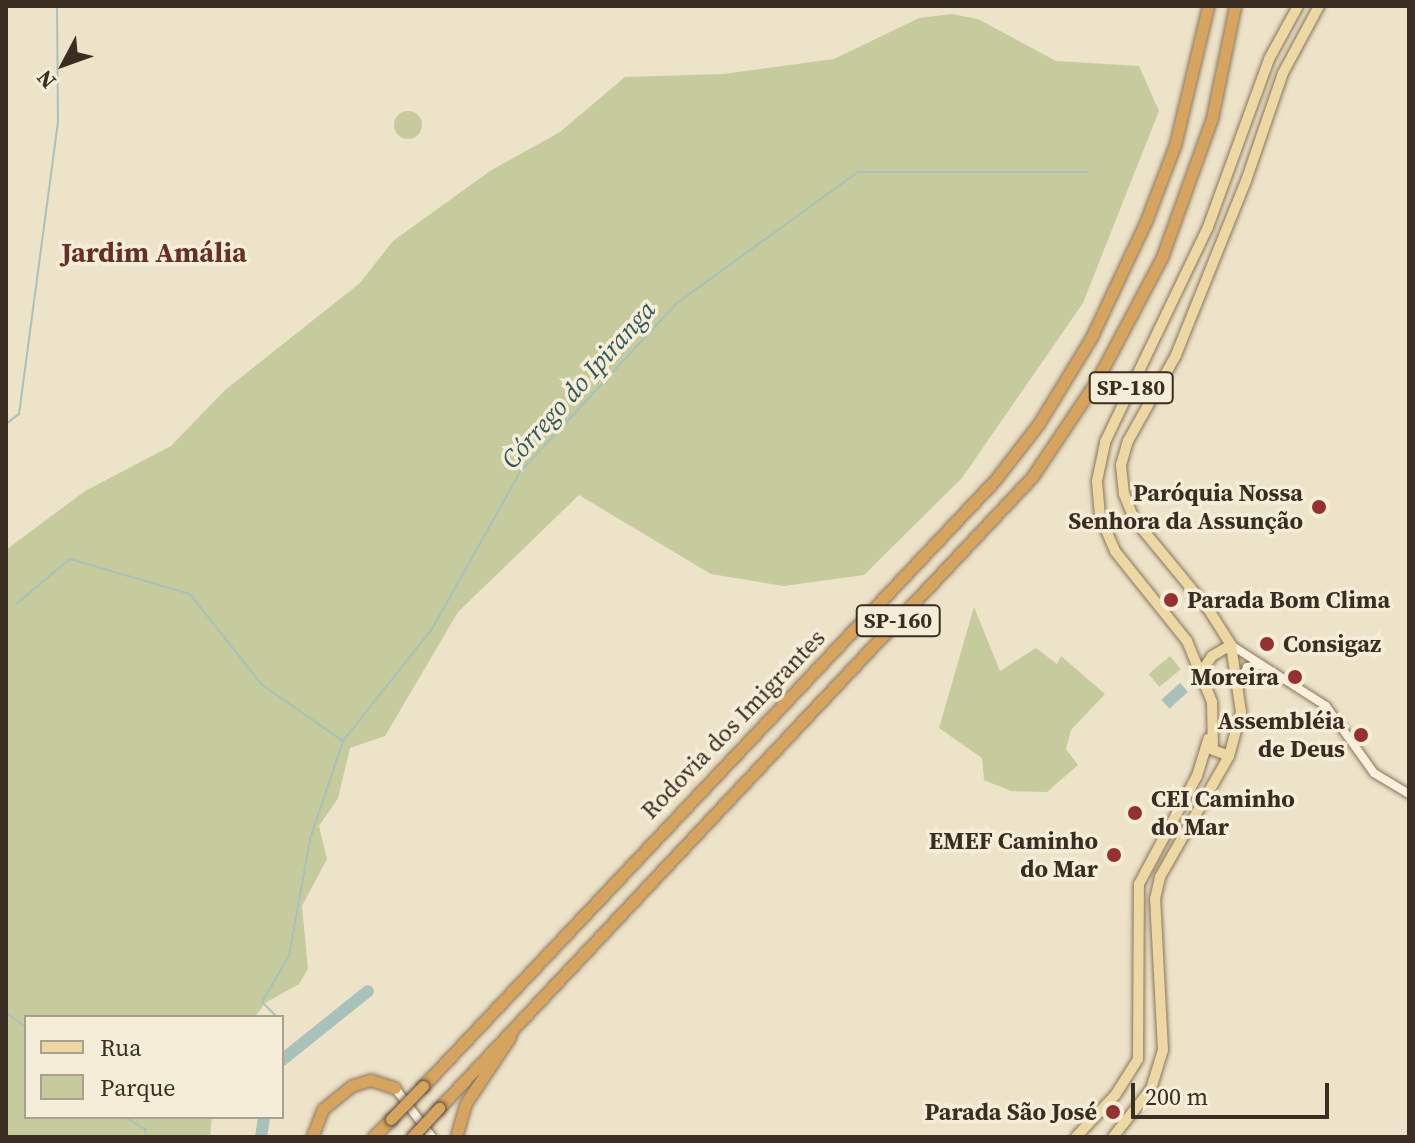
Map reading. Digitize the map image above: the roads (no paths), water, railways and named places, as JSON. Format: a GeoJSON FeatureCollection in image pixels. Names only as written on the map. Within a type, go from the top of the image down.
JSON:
{"type":"FeatureCollection","features":[{"type":"Feature","properties":{"kind":"highway","name":"Rodovia dos Imigrantes"},"geometry":{"type":"LineString","coordinates":[[373,1137],[995,480],[1039,423],[1091,338],[1146,221],[1175,145],[1208,6]]}},
{"type":"Feature","properties":{"kind":"highway","name":"Rodovia dos Imigrantes"},"geometry":{"type":"LineString","coordinates":[[412,1137],[1032,477],[1097,380],[1162,257],[1212,118],[1235,6]]}},
{"type":"Feature","properties":{"kind":"highway"},"geometry":{"type":"LineString","coordinates":[[456,1137],[466,1103],[499,1060],[514,1028]]}},
{"type":"Feature","properties":{"kind":"highway"},"geometry":{"type":"LineString","coordinates":[[312,1137],[323,1109],[351,1086],[371,1080],[395,1088]]}},
{"type":"Feature","properties":{"kind":"main road","name":"SP-180"},"geometry":{"type":"LineString","coordinates":[[1076,1137],[1116,1094],[1138,1059],[1142,1032],[1137,923],[1144,868],[1203,760],[1210,729],[1208,693],[1201,672],[1178,628],[1115,551],[1100,516],[1097,481],[1105,442],[1208,227],[1269,59],[1298,6]]}},
{"type":"Feature","properties":{"kind":"main road"},"geometry":{"type":"LineString","coordinates":[[1113,1137],[1151,1089],[1163,1050],[1155,899],[1160,877],[1229,756],[1240,720],[1240,683],[1231,645],[1209,610],[1134,519],[1121,465],[1128,441],[1176,355],[1301,37],[1319,6]]}},
{"type":"Feature","properties":{"kind":"main road"},"geometry":{"type":"LineString","coordinates":[[1201,672],[1212,656],[1231,645]]}},
{"type":"Feature","properties":{"kind":"main road"},"geometry":{"type":"LineString","coordinates":[[1208,693],[1213,750],[1229,756]]}},
{"type":"Feature","properties":{"kind":"street"},"geometry":{"type":"LineString","coordinates":[[1231,645],[1326,706],[1374,773],[1409,794]]}},
{"type":"Feature","properties":{"kind":"street"},"geometry":{"type":"LineString","coordinates":[[1240,683],[1247,667],[1261,665]]}},
{"type":"Feature","properties":{"kind":"street"},"geometry":{"type":"LineString","coordinates":[[395,1088],[432,1137]]}},
{"type":"Feature","properties":{"kind":"water"},"geometry":{"type":"Polygon","coordinates":[[[1180,683],[1188,692],[1169,709],[1161,700],[1180,683]]]}},
{"type":"Feature","properties":{"kind":"waterway"},"geometry":{"type":"LineString","coordinates":[[6,424],[19,414],[58,123],[57,6]]}},
{"type":"Feature","properties":{"kind":"waterway","name":"Córrego do Ipiranga"},"geometry":{"type":"LineString","coordinates":[[275,1015],[262,1002],[289,956],[310,839],[343,741],[432,629],[520,472],[677,303],[858,172],[1088,172]]}},
{"type":"Feature","properties":{"kind":"waterway"},"geometry":{"type":"LineString","coordinates":[[16,604],[70,559],[190,594],[261,684],[343,741]]}},
{"type":"Feature","properties":{"kind":"waterway"},"geometry":{"type":"LineString","coordinates":[[284,1058],[368,991]]}},
{"type":"Feature","properties":{"kind":"waterway"},"geometry":{"type":"LineString","coordinates":[[6,1013],[24,1026]]}},
{"type":"Feature","properties":{"kind":"waterway"},"geometry":{"type":"LineString","coordinates":[[128,1119],[145,1129],[146,1137]]}},
{"type":"Feature","properties":{"kind":"waterway"},"geometry":{"type":"LineString","coordinates":[[261,1137],[264,1119]]}},
{"type":"Feature","properties":{"kind":"place","name":"Paróquia Nossa Senhora da Assunção"},"geometry":{"type":"Point","coordinates":[1319,507]}},
{"type":"Feature","properties":{"kind":"place","name":"Parada Bom Clima"},"geometry":{"type":"Point","coordinates":[1171,600]}},
{"type":"Feature","properties":{"kind":"place","name":"Consigaz"},"geometry":{"type":"Point","coordinates":[1267,644]}},
{"type":"Feature","properties":{"kind":"place","name":"Moreira"},"geometry":{"type":"Point","coordinates":[1295,677]}},
{"type":"Feature","properties":{"kind":"place","name":"Assembléia de Deus"},"geometry":{"type":"Point","coordinates":[1361,735]}},
{"type":"Feature","properties":{"kind":"place","name":"CEI Caminho do Mar"},"geometry":{"type":"Point","coordinates":[1135,813]}},
{"type":"Feature","properties":{"kind":"place","name":"EMEF Caminho do Mar"},"geometry":{"type":"Point","coordinates":[1114,855]}},
{"type":"Feature","properties":{"kind":"place","name":"Parada São José"},"geometry":{"type":"Point","coordinates":[1113,1112]}},
{"type":"Feature","properties":{"kind":"district","name":"Jardim Amália"},"geometry":{"type":"Point","coordinates":[154,252]}}]}
